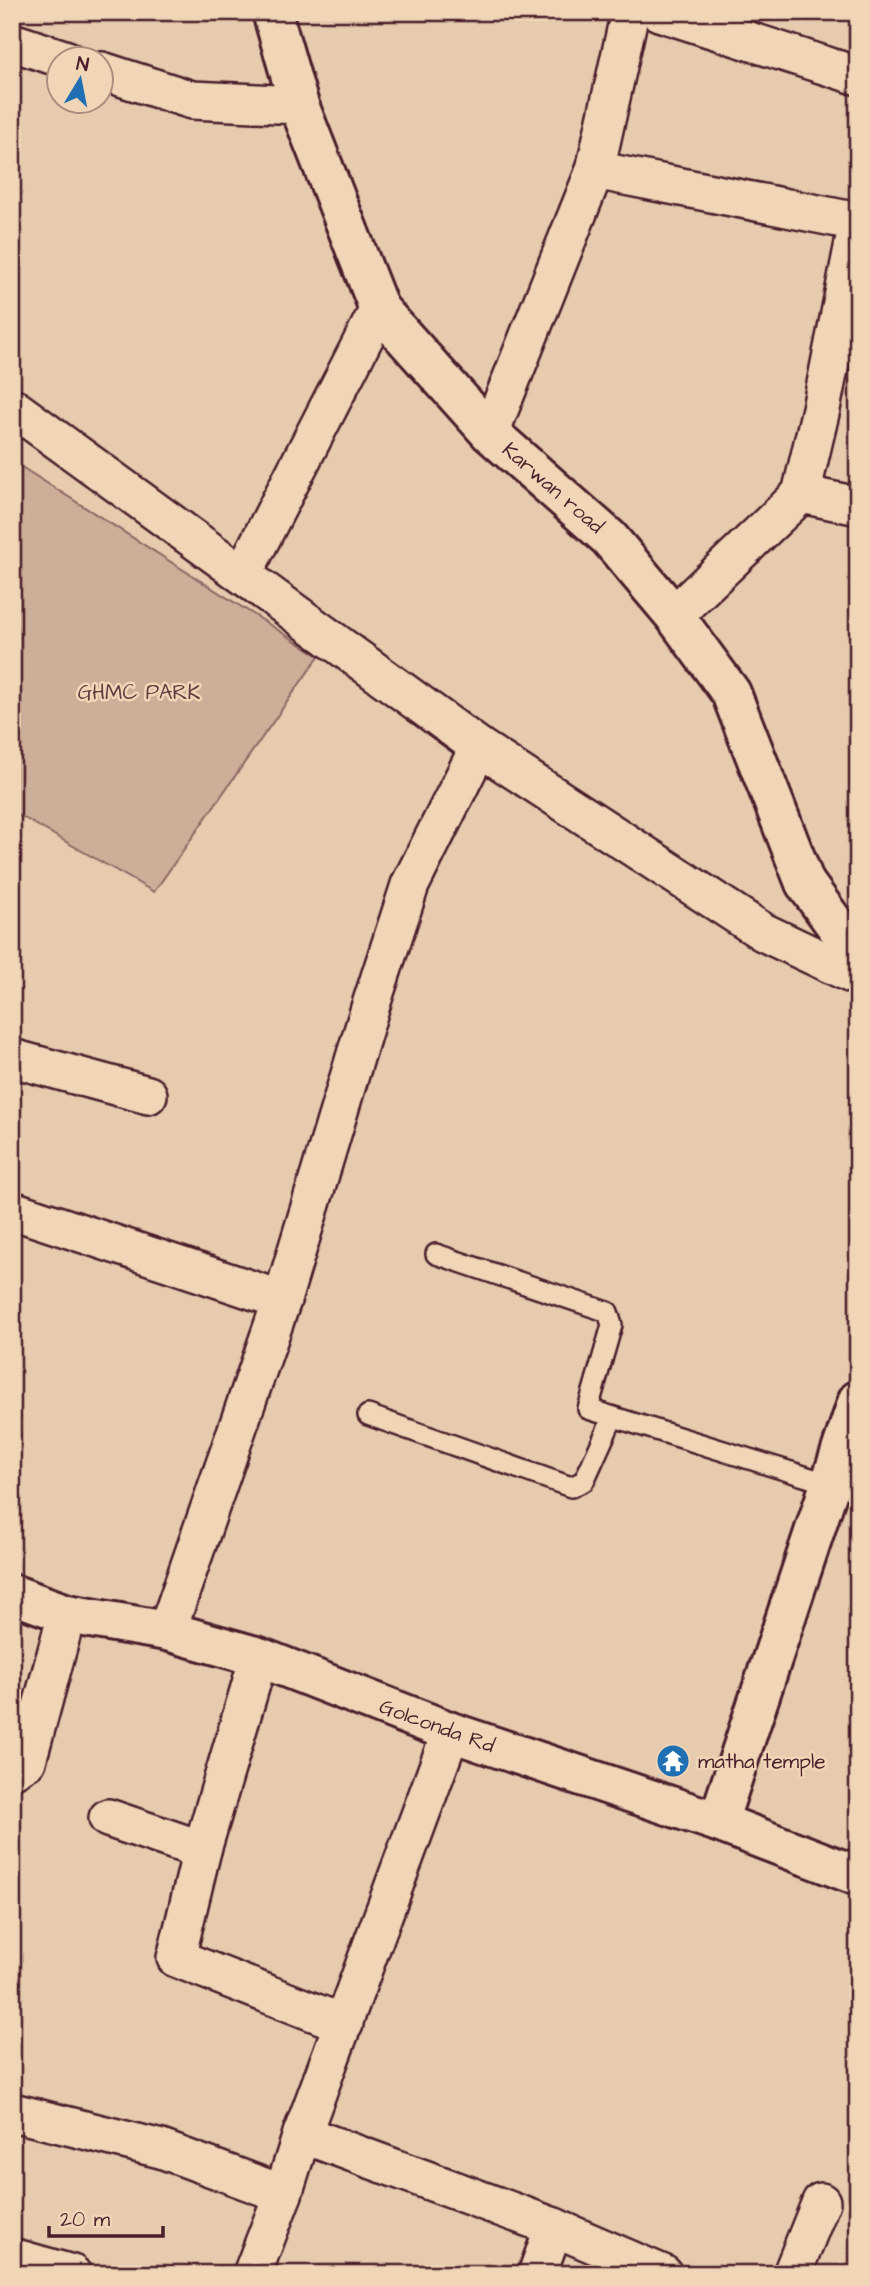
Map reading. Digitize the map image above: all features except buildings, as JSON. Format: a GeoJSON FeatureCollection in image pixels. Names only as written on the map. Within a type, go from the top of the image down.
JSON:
{"type":"FeatureCollection","features":[{"type":"Feature","properties":{"kind":"street","name":"Karwan road"},"geometry":{"type":"LineString","coordinates":[[272,12],[299,105],[379,309],[490,433],[609,538],[674,615],[731,693],[805,883],[858,956]]}},
{"type":"Feature","properties":{"kind":"street"},"geometry":{"type":"LineString","coordinates":[[490,433],[595,170],[630,12]]}},
{"type":"Feature","properties":{"kind":"street"},"geometry":{"type":"LineString","coordinates":[[659,12],[858,76]]}},
{"type":"Feature","properties":{"kind":"street"},"geometry":{"type":"LineString","coordinates":[[12,42],[46,53]]}},
{"type":"Feature","properties":{"kind":"street"},"geometry":{"type":"LineString","coordinates":[[116,76],[192,100],[299,105]]}},
{"type":"Feature","properties":{"kind":"street"},"geometry":{"type":"LineString","coordinates":[[595,170],[858,223],[801,494],[674,615]]}},
{"type":"Feature","properties":{"kind":"street"},"geometry":{"type":"LineString","coordinates":[[243,574],[379,309]]}},
{"type":"Feature","properties":{"kind":"street"},"geometry":{"type":"LineString","coordinates":[[12,407],[479,747],[763,932],[858,976]]}},
{"type":"Feature","properties":{"kind":"street"},"geometry":{"type":"LineString","coordinates":[[801,494],[858,506]]}},
{"type":"Feature","properties":{"kind":"street"},"geometry":{"type":"LineString","coordinates":[[167,1631],[282,1300],[410,885],[479,747]]}},
{"type":"Feature","properties":{"kind":"street"},"geometry":{"type":"LineString","coordinates":[[12,1058],[148,1095]]}},
{"type":"Feature","properties":{"kind":"street"},"geometry":{"type":"LineString","coordinates":[[12,1210],[282,1300]]}},
{"type":"Feature","properties":{"kind":"street"},"geometry":{"type":"LineString","coordinates":[[718,1822],[858,1400]]}},
{"type":"Feature","properties":{"kind":"street","name":"Golconda Rd"},"geometry":{"type":"LineString","coordinates":[[12,1594],[67,1614],[167,1631],[259,1657],[450,1732],[718,1822],[858,1876]]}},
{"type":"Feature","properties":{"kind":"street"},"geometry":{"type":"LineString","coordinates":[[12,1770],[27,1761],[67,1614]]}},
{"type":"Feature","properties":{"kind":"street"},"geometry":{"type":"LineString","coordinates":[[259,1657],[202,1850],[176,1958],[344,2024]]}},
{"type":"Feature","properties":{"kind":"street"},"geometry":{"type":"LineString","coordinates":[[253,2274],[450,1732]]}},
{"type":"Feature","properties":{"kind":"street"},"geometry":{"type":"LineString","coordinates":[[108,1818],[202,1850]]}},
{"type":"Feature","properties":{"kind":"street"},"geometry":{"type":"LineString","coordinates":[[12,2112],[161,2149],[283,2193]]}},
{"type":"Feature","properties":{"kind":"street"},"geometry":{"type":"LineString","coordinates":[[302,2134],[554,2227],[663,2274]]}},
{"type":"Feature","properties":{"kind":"street"},"geometry":{"type":"LineString","coordinates":[[792,2274],[821,2202]]}},
{"type":"Feature","properties":{"kind":"street"},"geometry":{"type":"LineString","coordinates":[[537,2274],[554,2227]]}},
{"type":"Feature","properties":{"kind":"street"},"geometry":{"type":"LineString","coordinates":[[12,2257],[72,2274]]}},
{"type":"Feature","properties":{"kind":"lane"},"geometry":{"type":"LineString","coordinates":[[436,1254],[608,1312],[612,1325],[588,1409],[830,1484]]}},
{"type":"Feature","properties":{"kind":"lane"},"geometry":{"type":"LineString","coordinates":[[368,1415],[571,1487],[584,1481],[613,1417]]}},
{"type":"Feature","properties":{"kind":"green space","name":"GHMC PARK"},"geometry":{"type":"Polygon","coordinates":[[[12,461],[319,656],[154,892],[12,811],[12,461]]]}},
{"type":"Feature","properties":{"kind":"place","name":"matha temple"},"geometry":{"type":"Point","coordinates":[673,1761]}}]}
